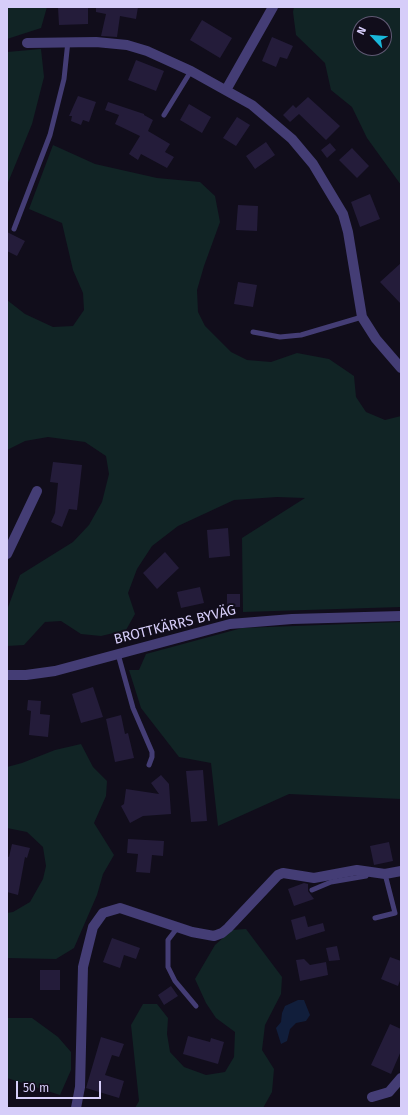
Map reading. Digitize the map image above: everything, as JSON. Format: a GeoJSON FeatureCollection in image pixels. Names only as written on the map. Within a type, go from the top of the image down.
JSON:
{"type":"FeatureCollection","features":[{"type":"Feature","properties":{"kind":"street"},"geometry":{"type":"LineString","coordinates":[[226,90],[273,7]]}},
{"type":"Feature","properties":{"kind":"street"},"geometry":{"type":"LineString","coordinates":[[27,43],[68,41],[127,45],[163,57],[226,90],[260,111],[292,139],[313,164],[343,214],[348,232],[362,317],[376,339],[401,368]]}},
{"type":"Feature","properties":{"kind":"street"},"geometry":{"type":"LineString","coordinates":[[7,554],[37,491]]}},
{"type":"Feature","properties":{"kind":"street","name":"BROTTKÄRRS BYVÄG"},"geometry":{"type":"LineString","coordinates":[[7,675],[38,674],[230,624],[243,622],[401,616]]}},
{"type":"Feature","properties":{"kind":"street"},"geometry":{"type":"LineString","coordinates":[[76,1108],[80,1087],[83,967],[86,950],[97,919],[103,913],[120,908],[204,935],[222,933],[278,875],[283,872],[314,878],[357,870],[385,874],[401,871]]}},
{"type":"Feature","properties":{"kind":"street"},"geometry":{"type":"LineString","coordinates":[[372,1097],[389,1092],[401,1078]]}},
{"type":"Feature","properties":{"kind":"lane"},"geometry":{"type":"LineString","coordinates":[[14,229],[50,135],[64,79],[68,41]]}},
{"type":"Feature","properties":{"kind":"lane"},"geometry":{"type":"LineString","coordinates":[[164,115],[191,71]]}},
{"type":"Feature","properties":{"kind":"lane"},"geometry":{"type":"LineString","coordinates":[[253,332],[280,337],[301,335],[362,317]]}},
{"type":"Feature","properties":{"kind":"lane"},"geometry":{"type":"LineString","coordinates":[[118,654],[133,708],[152,752],[149,765]]}},
{"type":"Feature","properties":{"kind":"lane"},"geometry":{"type":"LineString","coordinates":[[312,890],[331,882],[366,876],[369,872]]}},
{"type":"Feature","properties":{"kind":"lane"},"geometry":{"type":"LineString","coordinates":[[375,918],[395,913],[385,874]]}},
{"type":"Feature","properties":{"kind":"lane"},"geometry":{"type":"LineString","coordinates":[[178,927],[168,940],[168,966],[173,977],[196,1006]]}},
{"type":"Feature","properties":{"kind":"green space"},"geometry":{"type":"Polygon","coordinates":[[[7,7],[47,7],[41,28],[7,39],[7,7]]]}},
{"type":"Feature","properties":{"kind":"green space"},"geometry":{"type":"Polygon","coordinates":[[[294,7],[401,7],[401,185],[367,138],[352,107],[331,90],[325,63],[296,35],[293,12],[294,7]]]}},
{"type":"Feature","properties":{"kind":"green space"},"geometry":{"type":"Polygon","coordinates":[[[41,49],[44,77],[32,124],[7,185],[7,52],[41,49]]]}},
{"type":"Feature","properties":{"kind":"green space"},"geometry":{"type":"Polygon","coordinates":[[[53,145],[95,164],[157,178],[200,182],[215,196],[220,222],[197,290],[198,312],[205,326],[231,352],[247,360],[271,362],[297,353],[329,359],[354,376],[356,397],[366,412],[385,420],[401,416],[401,607],[243,612],[242,538],[305,498],[277,497],[234,500],[178,526],[152,546],[137,569],[128,593],[135,614],[126,630],[101,636],[81,634],[61,621],[45,622],[24,645],[7,646],[7,610],[20,575],[73,542],[89,525],[102,502],[109,474],[106,456],[85,442],[48,437],[25,441],[7,450],[7,300],[25,314],[53,327],[73,326],[84,310],[83,293],[73,270],[62,223],[29,209],[53,145]]]}},
{"type":"Feature","properties":{"kind":"green space"},"geometry":{"type":"Polygon","coordinates":[[[401,622],[401,799],[289,794],[218,826],[211,763],[179,757],[141,708],[129,670],[139,670],[146,654],[242,628],[401,622]]]}},
{"type":"Feature","properties":{"kind":"green space"},"geometry":{"type":"Polygon","coordinates":[[[81,744],[93,767],[107,781],[106,796],[94,823],[114,855],[103,874],[97,895],[74,948],[56,959],[7,958],[7,913],[13,912],[30,902],[43,879],[46,866],[43,847],[27,832],[7,828],[7,767],[22,763],[55,750],[81,744]]]}},
{"type":"Feature","properties":{"kind":"green space"},"geometry":{"type":"Polygon","coordinates":[[[246,929],[282,977],[281,994],[265,1025],[262,1050],[274,1069],[272,1092],[263,1108],[135,1108],[139,1101],[131,1025],[143,1004],[157,1004],[168,1018],[167,1034],[170,1052],[184,1067],[206,1075],[225,1072],[234,1057],[235,1032],[216,1018],[206,1003],[195,979],[215,945],[232,930],[246,929]]]}},
{"type":"Feature","properties":{"kind":"green space"},"geometry":{"type":"Polygon","coordinates":[[[7,1018],[32,1018],[58,1037],[71,1052],[71,1070],[60,1095],[7,1078],[7,1018]]]}},
{"type":"Feature","properties":{"kind":"water"},"geometry":{"type":"Polygon","coordinates":[[[298,1000],[304,1000],[310,1015],[306,1021],[296,1023],[290,1029],[287,1041],[281,1044],[276,1028],[281,1022],[282,1013],[285,1006],[298,1000]]]}},
{"type":"Feature","properties":{"kind":"building"},"geometry":{"type":"Polygon","coordinates":[[[58,7],[88,7],[88,24],[59,25],[58,7]]]}},
{"type":"Feature","properties":{"kind":"building"},"geometry":{"type":"Polygon","coordinates":[[[96,7],[138,7],[136,19],[120,16],[117,37],[101,36],[106,14],[96,12],[96,7]]]}},
{"type":"Feature","properties":{"kind":"building"},"geometry":{"type":"Polygon","coordinates":[[[202,20],[232,38],[220,58],[190,40],[202,20]]]}},
{"type":"Feature","properties":{"kind":"building"},"geometry":{"type":"Polygon","coordinates":[[[272,37],[293,46],[287,59],[280,57],[276,67],[262,61],[272,37]]]}},
{"type":"Feature","properties":{"kind":"building"},"geometry":{"type":"Polygon","coordinates":[[[136,60],[164,71],[156,91],[128,80],[136,60]]]}},
{"type":"Feature","properties":{"kind":"building"},"geometry":{"type":"Polygon","coordinates":[[[78,96],[96,102],[89,122],[83,120],[81,125],[71,121],[72,116],[69,116],[78,96]]]}},
{"type":"Feature","properties":{"kind":"building"},"geometry":{"type":"Polygon","coordinates":[[[308,97],[340,126],[326,140],[299,114],[290,122],[283,115],[293,105],[296,108],[308,97]]]}},
{"type":"Feature","properties":{"kind":"building"},"geometry":{"type":"Polygon","coordinates":[[[108,102],[144,114],[153,120],[148,131],[170,144],[165,152],[174,157],[167,168],[141,154],[138,160],[129,154],[140,136],[115,124],[119,115],[105,110],[108,102]]]}},
{"type":"Feature","properties":{"kind":"building"},"geometry":{"type":"Polygon","coordinates":[[[189,104],[211,117],[202,133],[180,120],[189,104]]]}},
{"type":"Feature","properties":{"kind":"building"},"geometry":{"type":"Polygon","coordinates":[[[237,117],[250,125],[236,146],[223,138],[237,117]]]}},
{"type":"Feature","properties":{"kind":"building"},"geometry":{"type":"Polygon","coordinates":[[[266,142],[275,155],[255,169],[246,156],[266,142]]]}},
{"type":"Feature","properties":{"kind":"building"},"geometry":{"type":"Polygon","coordinates":[[[330,143],[336,150],[327,158],[321,150],[330,143]]]}},
{"type":"Feature","properties":{"kind":"building"},"geometry":{"type":"Polygon","coordinates":[[[352,148],[369,166],[357,178],[339,160],[352,148]]]}},
{"type":"Feature","properties":{"kind":"building"},"geometry":{"type":"Polygon","coordinates":[[[370,194],[380,219],[360,227],[351,202],[370,194]]]}},
{"type":"Feature","properties":{"kind":"building"},"geometry":{"type":"Polygon","coordinates":[[[238,205],[258,206],[257,231],[236,230],[238,205]]]}},
{"type":"Feature","properties":{"kind":"building"},"geometry":{"type":"Polygon","coordinates":[[[7,232],[25,241],[17,256],[7,251],[7,232]]]}},
{"type":"Feature","properties":{"kind":"building"},"geometry":{"type":"Polygon","coordinates":[[[401,263],[401,304],[380,282],[401,263]]]}},
{"type":"Feature","properties":{"kind":"building"},"geometry":{"type":"Polygon","coordinates":[[[238,282],[257,285],[253,307],[234,304],[238,282]]]}},
{"type":"Feature","properties":{"kind":"building"},"geometry":{"type":"Polygon","coordinates":[[[53,462],[82,465],[77,510],[69,509],[62,527],[51,522],[55,513],[58,483],[50,482],[53,462]]]}},
{"type":"Feature","properties":{"kind":"building"},"geometry":{"type":"Polygon","coordinates":[[[228,528],[230,556],[209,558],[207,530],[228,528]]]}},
{"type":"Feature","properties":{"kind":"building"},"geometry":{"type":"Polygon","coordinates":[[[165,552],[179,568],[157,589],[143,573],[165,552]]]}},
{"type":"Feature","properties":{"kind":"building"},"geometry":{"type":"Polygon","coordinates":[[[200,587],[204,603],[181,608],[177,592],[200,587]]]}},
{"type":"Feature","properties":{"kind":"building"},"geometry":{"type":"Polygon","coordinates":[[[227,594],[240,594],[240,607],[227,607],[227,594]]]}},
{"type":"Feature","properties":{"kind":"building"},"geometry":{"type":"Polygon","coordinates":[[[93,687],[103,717],[81,723],[72,694],[93,687]]]}},
{"type":"Feature","properties":{"kind":"building"},"geometry":{"type":"Polygon","coordinates":[[[28,700],[41,701],[40,714],[50,715],[48,737],[29,735],[31,711],[27,710],[28,700]]]}},
{"type":"Feature","properties":{"kind":"building"},"geometry":{"type":"Polygon","coordinates":[[[121,715],[125,734],[128,733],[134,758],[115,762],[106,719],[121,715]]]}},
{"type":"Feature","properties":{"kind":"building"},"geometry":{"type":"Polygon","coordinates":[[[203,770],[207,821],[191,822],[186,771],[203,770]]]}},
{"type":"Feature","properties":{"kind":"building"},"geometry":{"type":"Polygon","coordinates":[[[161,775],[169,784],[171,814],[143,816],[130,823],[121,806],[124,804],[126,789],[159,794],[151,783],[161,775]]]}},
{"type":"Feature","properties":{"kind":"building"},"geometry":{"type":"Polygon","coordinates":[[[128,839],[164,841],[163,856],[152,855],[150,873],[136,872],[138,854],[127,853],[128,839]]]}},
{"type":"Feature","properties":{"kind":"building"},"geometry":{"type":"Polygon","coordinates":[[[389,842],[393,861],[374,865],[370,846],[389,842]]]}},
{"type":"Feature","properties":{"kind":"building"},"geometry":{"type":"Polygon","coordinates":[[[12,844],[30,848],[27,858],[25,857],[18,895],[7,892],[7,856],[9,857],[12,844]]]}},
{"type":"Feature","properties":{"kind":"building"},"geometry":{"type":"Polygon","coordinates":[[[304,883],[308,884],[308,891],[314,899],[294,906],[288,889],[304,883]]]}},
{"type":"Feature","properties":{"kind":"building"},"geometry":{"type":"Polygon","coordinates":[[[305,916],[308,927],[323,923],[325,931],[296,940],[291,920],[305,916]]]}},
{"type":"Feature","properties":{"kind":"building"},"geometry":{"type":"Polygon","coordinates":[[[112,938],[140,948],[136,959],[124,955],[120,968],[103,962],[112,938]]]}},
{"type":"Feature","properties":{"kind":"building"},"geometry":{"type":"Polygon","coordinates":[[[337,946],[340,960],[329,961],[326,948],[337,946]]]}},
{"type":"Feature","properties":{"kind":"building"},"geometry":{"type":"Polygon","coordinates":[[[390,957],[401,961],[401,978],[398,986],[381,979],[390,957]]]}},
{"type":"Feature","properties":{"kind":"building"},"geometry":{"type":"Polygon","coordinates":[[[304,959],[310,965],[326,962],[328,975],[300,981],[296,960],[304,959]]]}},
{"type":"Feature","properties":{"kind":"building"},"geometry":{"type":"Polygon","coordinates":[[[40,970],[60,970],[60,990],[40,990],[40,970]]]}},
{"type":"Feature","properties":{"kind":"building"},"geometry":{"type":"Polygon","coordinates":[[[171,986],[178,996],[164,1005],[158,995],[171,986]]]}},
{"type":"Feature","properties":{"kind":"building"},"geometry":{"type":"Polygon","coordinates":[[[390,1024],[401,1029],[401,1051],[391,1074],[371,1065],[390,1024]]]}},
{"type":"Feature","properties":{"kind":"building"},"geometry":{"type":"Polygon","coordinates":[[[188,1036],[210,1042],[211,1038],[224,1042],[218,1064],[183,1054],[188,1036]]]}},
{"type":"Feature","properties":{"kind":"building"},"geometry":{"type":"Polygon","coordinates":[[[101,1037],[124,1044],[119,1057],[112,1055],[105,1075],[124,1081],[119,1098],[86,1088],[101,1037]]]}}]}
